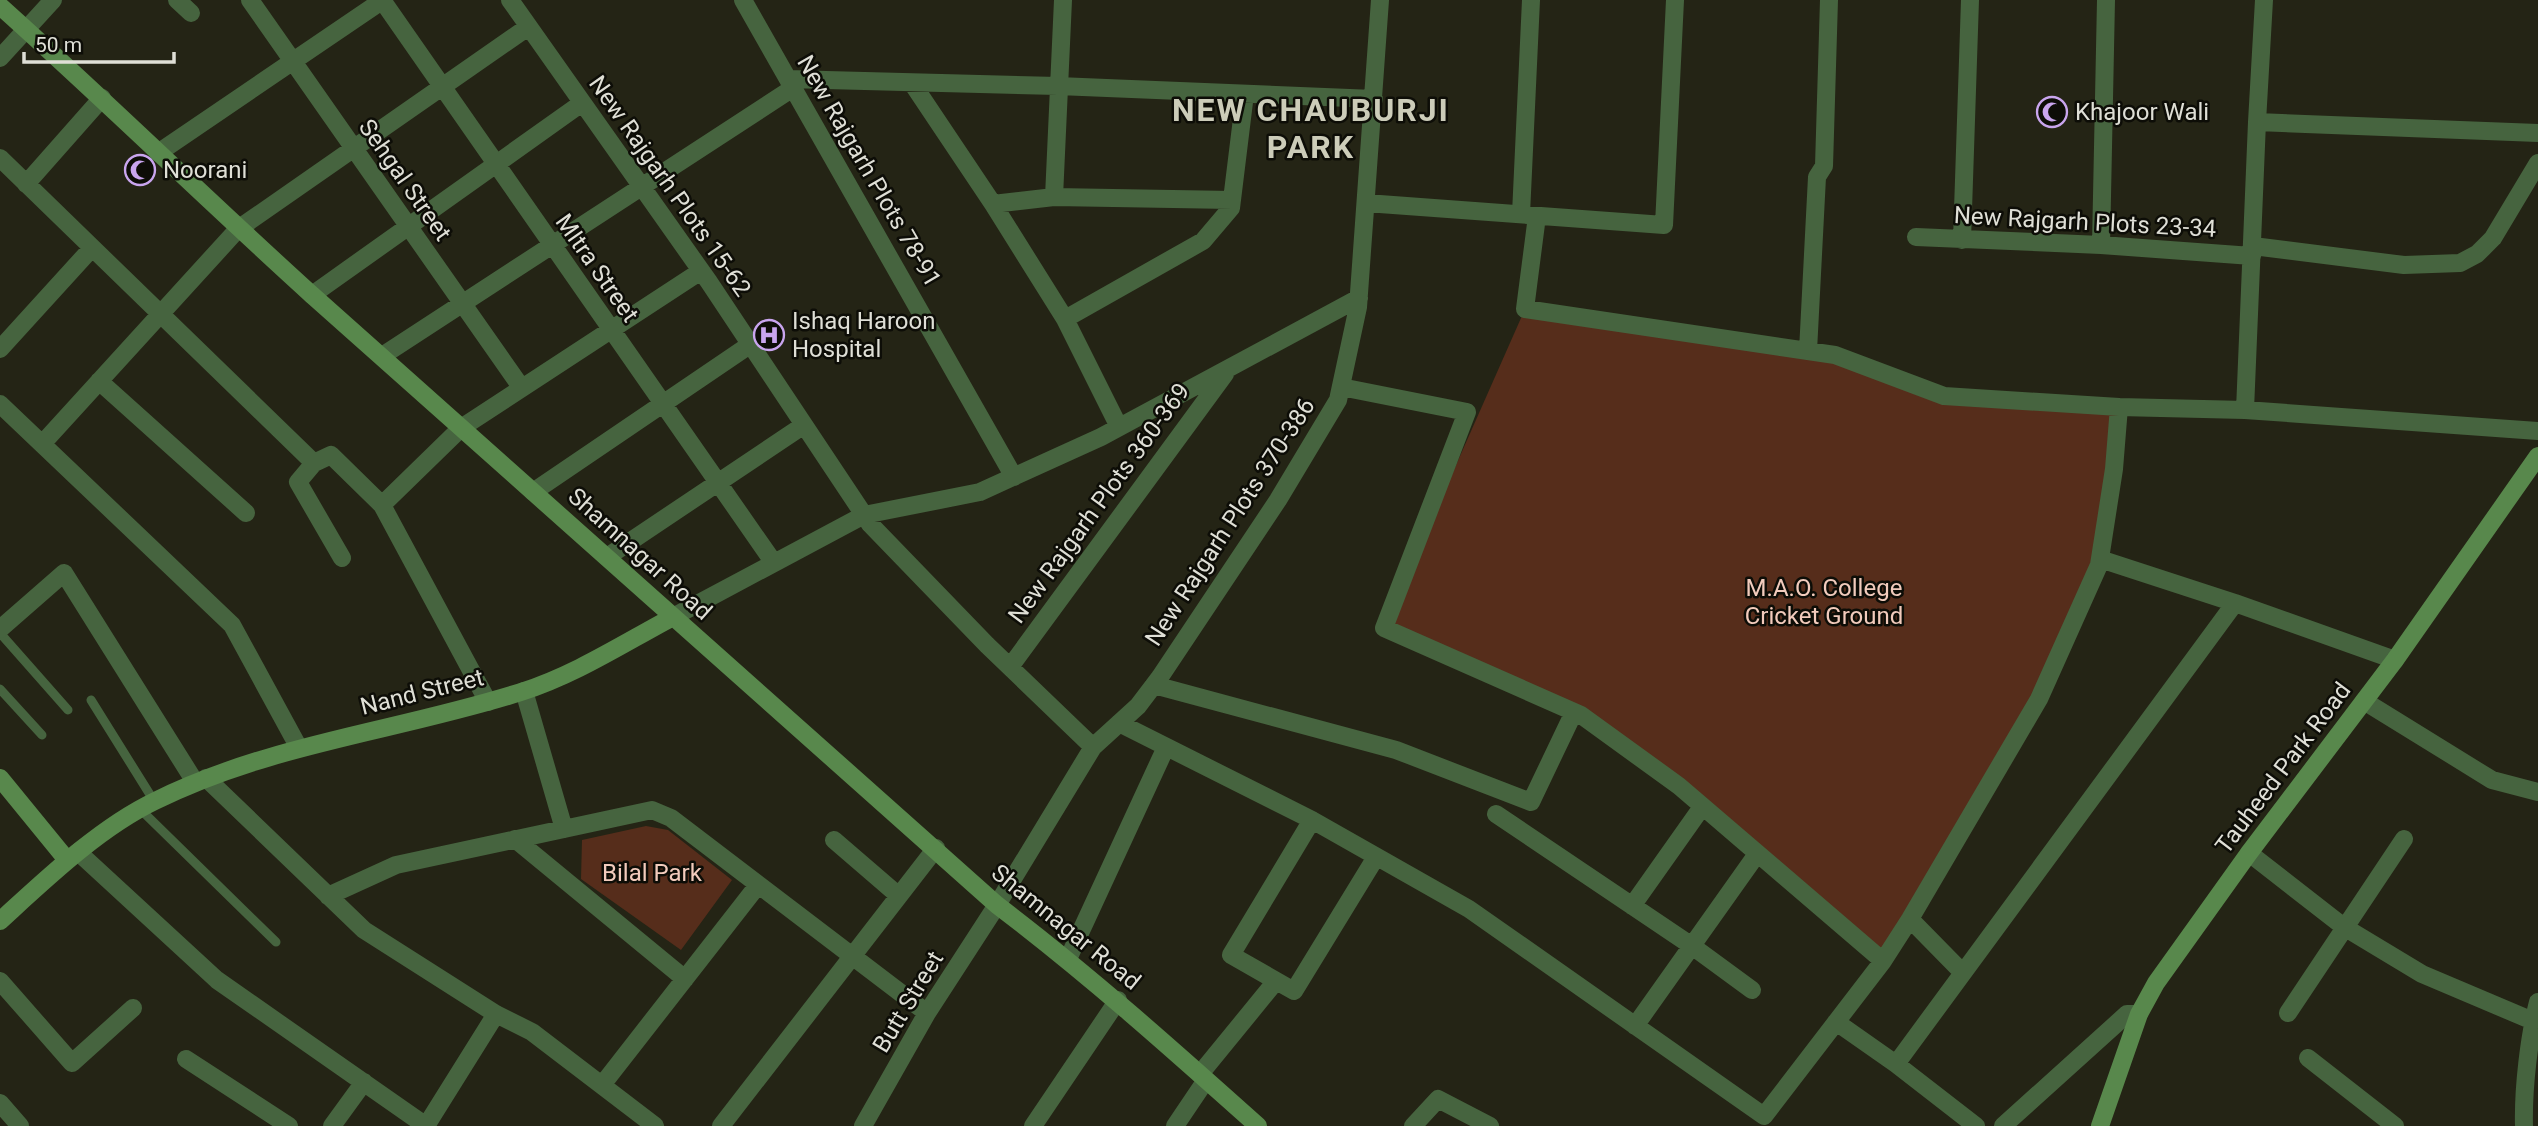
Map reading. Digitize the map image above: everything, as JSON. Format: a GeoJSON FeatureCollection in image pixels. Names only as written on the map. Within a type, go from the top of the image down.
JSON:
{"type":"FeatureCollection","features":[{"type":"Feature","properties":{"kind":"main road","name":"Shamnagar Road"},"geometry":{"type":"LineString","coordinates":[[0,6],[102,98],[238,229],[997,905],[1118,1000],[1203,1077],[1246,1122]]}},
{"type":"Feature","properties":{"kind":"main road","name":"Tauheed Park Road"},"geometry":{"type":"LineString","coordinates":[[2100,1126],[2139,1014],[2156,983],[2249,853],[2395,660],[2538,456]]}},
{"type":"Feature","properties":{"kind":"main road","name":"Nand Street"},"geometry":{"type":"LineString","coordinates":[[0,920],[73,856],[147,805],[201,780],[253,760],[524,691],[571,672],[673,617]]}},
{"type":"Feature","properties":{"kind":"main road"},"geometry":{"type":"LineString","coordinates":[[0,778],[73,856]]}},
{"type":"Feature","properties":{"kind":"street"},"geometry":{"type":"LineString","coordinates":[[0,58],[53,0]]}},
{"type":"Feature","properties":{"kind":"street"},"geometry":{"type":"LineString","coordinates":[[177,0],[191,13]]}},
{"type":"Feature","properties":{"kind":"street","name":"Sehgal Street"},"geometry":{"type":"LineString","coordinates":[[250,0],[521,387]]}},
{"type":"Feature","properties":{"kind":"street"},"geometry":{"type":"LineString","coordinates":[[158,153],[382,0]]}},
{"type":"Feature","properties":{"kind":"street","name":"MItra Street"},"geometry":{"type":"LineString","coordinates":[[382,0],[774,563]]}},
{"type":"Feature","properties":{"kind":"street","name":"New Rajgarh Plots 15-62"},"geometry":{"type":"LineString","coordinates":[[510,0],[701,271],[864,515],[1010,667],[1093,747]]}},
{"type":"Feature","properties":{"kind":"street","name":"New Rajgarh Plots 78-91"},"geometry":{"type":"LineString","coordinates":[[743,0],[1014,477]]}},
{"type":"Feature","properties":{"kind":"street"},"geometry":{"type":"LineString","coordinates":[[1054,197],[1063,0]]}},
{"type":"Feature","properties":{"kind":"street","name":"New Rajgarh Plots 370-386"},"geometry":{"type":"LineString","coordinates":[[1093,747],[1138,706],[1154,685],[1278,500],[1338,400],[1359,298],[1380,0]]}},
{"type":"Feature","properties":{"kind":"street"},"geometry":{"type":"LineString","coordinates":[[1531,0],[1529,215],[1525,309],[1835,355],[1944,396],[2119,407],[2245,410],[2538,431]]}},
{"type":"Feature","properties":{"kind":"street"},"geometry":{"type":"LineString","coordinates":[[1366,203],[1664,225],[1675,0]]}},
{"type":"Feature","properties":{"kind":"street"},"geometry":{"type":"LineString","coordinates":[[1808,351],[1817,177],[1824,166],[1829,0]]}},
{"type":"Feature","properties":{"kind":"street"},"geometry":{"type":"LineString","coordinates":[[1962,240],[1969,0]]}},
{"type":"Feature","properties":{"kind":"street"},"geometry":{"type":"LineString","coordinates":[[2101,245],[2106,0]]}},
{"type":"Feature","properties":{"kind":"street"},"geometry":{"type":"LineString","coordinates":[[2245,410],[2264,0]]}},
{"type":"Feature","properties":{"kind":"street"},"geometry":{"type":"LineString","coordinates":[[42,444],[238,229],[528,27]]}},
{"type":"Feature","properties":{"kind":"street"},"geometry":{"type":"LineString","coordinates":[[382,356],[641,186],[791,83],[1058,86],[1374,99]]}},
{"type":"Feature","properties":{"kind":"street"},"geometry":{"type":"LineString","coordinates":[[912,83],[993,204],[1065,319],[1119,427]]}},
{"type":"Feature","properties":{"kind":"street"},"geometry":{"type":"LineString","coordinates":[[1065,319],[1203,241],[1231,208],[1245,94]]}},
{"type":"Feature","properties":{"kind":"street"},"geometry":{"type":"LineString","coordinates":[[26,184],[102,98]]}},
{"type":"Feature","properties":{"kind":"street"},"geometry":{"type":"LineString","coordinates":[[312,295],[582,103]]}},
{"type":"Feature","properties":{"kind":"street"},"geometry":{"type":"LineString","coordinates":[[2257,122],[2538,133]]}},
{"type":"Feature","properties":{"kind":"street"},"geometry":{"type":"LineString","coordinates":[[0,158],[314,463]]}},
{"type":"Feature","properties":{"kind":"street","name":"New Rajgarh Plots 23-34"},"geometry":{"type":"LineString","coordinates":[[1916,237],[2252,251],[2404,265],[2460,263],[2477,254],[2493,238],[2538,163]]}},
{"type":"Feature","properties":{"kind":"street"},"geometry":{"type":"LineString","coordinates":[[993,204],[1054,197],[1232,200]]}},
{"type":"Feature","properties":{"kind":"street"},"geometry":{"type":"LineString","coordinates":[[0,349],[92,248]]}},
{"type":"Feature","properties":{"kind":"street"},"geometry":{"type":"LineString","coordinates":[[382,505],[461,428],[701,271]]}},
{"type":"Feature","properties":{"kind":"street","name":"Nand Street"},"geometry":{"type":"LineString","coordinates":[[673,617],[864,515],[980,492],[1014,477],[1119,427],[1359,298]]}},
{"type":"Feature","properties":{"kind":"street"},"geometry":{"type":"LineString","coordinates":[[533,492],[751,344]]}},
{"type":"Feature","properties":{"kind":"street","name":"New Rajgarh Plots 360-369"},"geometry":{"type":"LineString","coordinates":[[1010,667],[1229,369]]}},
{"type":"Feature","properties":{"kind":"street"},"geometry":{"type":"LineString","coordinates":[[99,381],[246,513]]}},
{"type":"Feature","properties":{"kind":"street"},"geometry":{"type":"LineString","coordinates":[[1341,387],[1467,412],[1384,628],[1574,712],[1679,786],[1883,961]]}},
{"type":"Feature","properties":{"kind":"street"},"geometry":{"type":"LineString","coordinates":[[0,404],[232,625],[299,748]]}},
{"type":"Feature","properties":{"kind":"street"},"geometry":{"type":"LineString","coordinates":[[1119,723],[1312,820],[1469,909],[1764,1116],[1883,961],[2039,699],[2100,559],[2115,469],[2119,407]]}},
{"type":"Feature","properties":{"kind":"street"},"geometry":{"type":"LineString","coordinates":[[607,557],[804,425]]}},
{"type":"Feature","properties":{"kind":"street"},"geometry":{"type":"LineString","coordinates":[[342,558],[298,482],[314,463],[331,456],[382,505],[488,702]]}},
{"type":"Feature","properties":{"kind":"street"},"geometry":{"type":"LineString","coordinates":[[2100,559],[2235,603],[2395,660]]}},
{"type":"Feature","properties":{"kind":"street"},"geometry":{"type":"LineString","coordinates":[[0,631],[64,573],[201,780],[364,930],[496,1014],[531,1032],[655,1126]]}},
{"type":"Feature","properties":{"kind":"street"},"geometry":{"type":"LineString","coordinates":[[1896,1064],[2235,603]]}},
{"type":"Feature","properties":{"kind":"street"},"geometry":{"type":"LineString","coordinates":[[1154,685],[1396,750],[1531,802],[1574,712]]}},
{"type":"Feature","properties":{"kind":"street"},"geometry":{"type":"LineString","coordinates":[[524,691],[564,829]]}},
{"type":"Feature","properties":{"kind":"street"},"geometry":{"type":"LineString","coordinates":[[2364,701],[2492,780],[2538,792]]}},
{"type":"Feature","properties":{"kind":"street","name":"Butt Street"},"geometry":{"type":"LineString","coordinates":[[863,1126],[927,1013],[997,905],[1093,747]]}},
{"type":"Feature","properties":{"kind":"street"},"geometry":{"type":"LineString","coordinates":[[1068,959],[1166,747]]}},
{"type":"Feature","properties":{"kind":"street"},"geometry":{"type":"LineString","coordinates":[[1632,906],[1702,807]]}},
{"type":"Feature","properties":{"kind":"street"},"geometry":{"type":"LineString","coordinates":[[328,896],[397,864],[652,810],[671,818],[927,1013]]}},
{"type":"Feature","properties":{"kind":"street"},"geometry":{"type":"LineString","coordinates":[[1496,814],[1692,946],[1752,990]]}},
{"type":"Feature","properties":{"kind":"street"},"geometry":{"type":"LineString","coordinates":[[1312,820],[1231,955],[1294,991],[1376,857]]}},
{"type":"Feature","properties":{"kind":"street"},"geometry":{"type":"LineString","coordinates":[[515,839],[685,979]]}},
{"type":"Feature","properties":{"kind":"street"},"geometry":{"type":"LineString","coordinates":[[2288,1013],[2404,839]]}},
{"type":"Feature","properties":{"kind":"street"},"geometry":{"type":"LineString","coordinates":[[834,840],[899,896]]}},
{"type":"Feature","properties":{"kind":"street"},"geometry":{"type":"LineString","coordinates":[[721,1126],[936,848]]}},
{"type":"Feature","properties":{"kind":"street"},"geometry":{"type":"LineString","coordinates":[[1635,1026],[1757,853]]}},
{"type":"Feature","properties":{"kind":"street"},"geometry":{"type":"LineString","coordinates":[[2249,853],[2344,928],[2422,975],[2533,1021]]}},
{"type":"Feature","properties":{"kind":"street"},"geometry":{"type":"LineString","coordinates":[[73,856],[217,980],[426,1126],[496,1014]]}},
{"type":"Feature","properties":{"kind":"street"},"geometry":{"type":"LineString","coordinates":[[602,1085],[758,885]]}},
{"type":"Feature","properties":{"kind":"street"},"geometry":{"type":"LineString","coordinates":[[1910,919],[1964,973]]}},
{"type":"Feature","properties":{"kind":"street"},"geometry":{"type":"LineString","coordinates":[[0,981],[72,1063],[133,1008]]}},
{"type":"Feature","properties":{"kind":"street"},"geometry":{"type":"LineString","coordinates":[[1175,1126],[1203,1077],[1276,981]]}},
{"type":"Feature","properties":{"kind":"street"},"geometry":{"type":"LineString","coordinates":[[1033,1126],[1118,1000]]}},
{"type":"Feature","properties":{"kind":"street"},"geometry":{"type":"LineString","coordinates":[[2524,1126],[2523,1111],[2533,1021],[2538,1002]]}},
{"type":"Feature","properties":{"kind":"street"},"geometry":{"type":"LineString","coordinates":[[2003,1126],[2127,1014],[2139,1014]]}},
{"type":"Feature","properties":{"kind":"street"},"geometry":{"type":"LineString","coordinates":[[1836,1022],[1976,1126]]}},
{"type":"Feature","properties":{"kind":"street"},"geometry":{"type":"LineString","coordinates":[[2308,1058],[2395,1126]]}},
{"type":"Feature","properties":{"kind":"street"},"geometry":{"type":"LineString","coordinates":[[186,1059],[289,1126]]}},
{"type":"Feature","properties":{"kind":"street"},"geometry":{"type":"LineString","coordinates":[[332,1126],[364,1082]]}},
{"type":"Feature","properties":{"kind":"street"},"geometry":{"type":"LineString","coordinates":[[1413,1126],[1438,1099],[1490,1126]]}},
{"type":"Feature","properties":{"kind":"street"},"geometry":{"type":"LineString","coordinates":[[0,1103],[20,1126]]}},
{"type":"Feature","properties":{"kind":"lane"},"geometry":{"type":"LineString","coordinates":[[0,631],[68,710]]}},
{"type":"Feature","properties":{"kind":"lane"},"geometry":{"type":"LineString","coordinates":[[0,689],[42,735]]}},
{"type":"Feature","properties":{"kind":"lane"},"geometry":{"type":"LineString","coordinates":[[91,700],[147,805],[276,942]]}},
{"type":"Feature","properties":{"kind":"green space","name":"M.A.O. College Cricket Ground"},"geometry":{"type":"Polygon","coordinates":[[[1525,309],[1835,355],[1944,396],[2119,407],[2100,559],[2039,699],[1883,961],[1574,712],[1384,628],[1525,309]]]}},
{"type":"Feature","properties":{"kind":"green space","name":"Bilal Park"},"geometry":{"type":"Polygon","coordinates":[[[646,826],[668,830],[732,880],[681,950],[581,879],[582,840],[646,826]]]}},
{"type":"Feature","properties":{"kind":"place","name":"Khajoor Wali"},"geometry":{"type":"Point","coordinates":[2052,112]}},
{"type":"Feature","properties":{"kind":"place","name":"Noorani"},"geometry":{"type":"Point","coordinates":[140,170]}},
{"type":"Feature","properties":{"kind":"place","name":"Ishaq Haroon Hospital"},"geometry":{"type":"Point","coordinates":[769,335]}},
{"type":"Feature","properties":{"kind":"district","name":"NEW CHAUBURJI PARK"},"geometry":{"type":"Point","coordinates":[1311,128]}}]}
